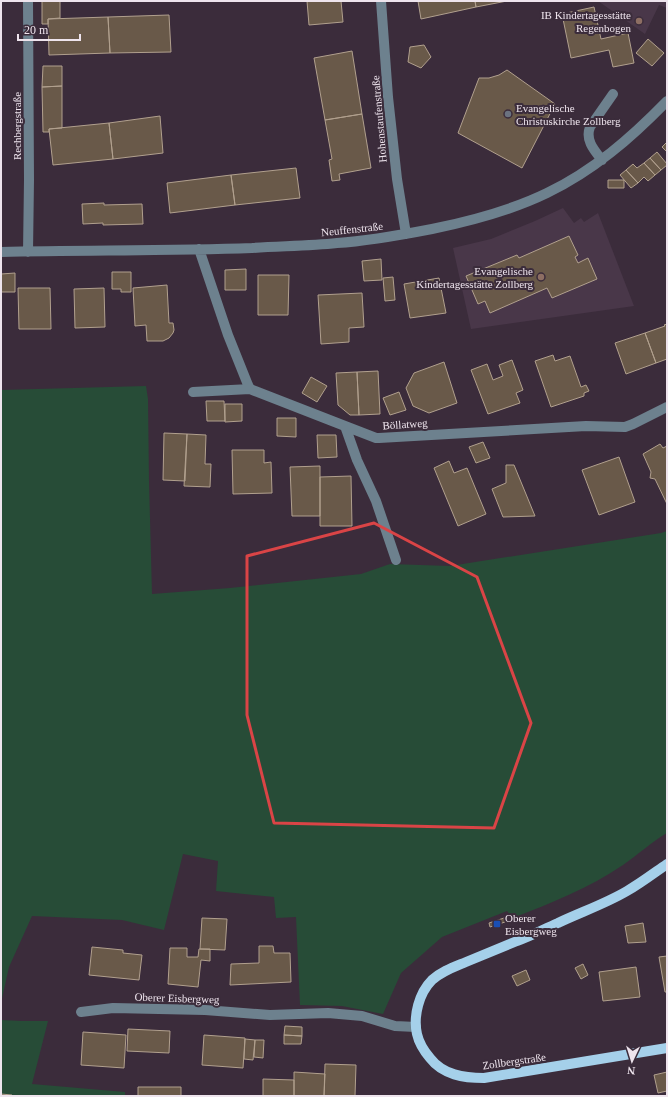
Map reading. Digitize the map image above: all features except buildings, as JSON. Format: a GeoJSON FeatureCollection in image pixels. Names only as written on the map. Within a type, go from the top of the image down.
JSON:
{"type":"FeatureCollection","features":[{"type":"Feature","properties":{"kind":"main road","name":"Zollbergstraße"},"geometry":{"type":"LineString","coordinates":[[667,864],[642,882],[611,900],[440,974],[426,987],[421,996],[417,1012],[416,1027],[422,1046],[436,1065],[448,1073],[456,1076],[475,1078],[484,1078],[667,1048]]}},
{"type":"Feature","properties":{"kind":"street","name":"Rechbergstraße"},"geometry":{"type":"LineString","coordinates":[[28,1],[30,180],[28,252]]}},
{"type":"Feature","properties":{"kind":"street","name":"Hohenstaufenstraße"},"geometry":{"type":"LineString","coordinates":[[381,1],[388,97],[397,179],[406,234]]}},
{"type":"Feature","properties":{"kind":"street"},"geometry":{"type":"LineString","coordinates":[[602,160],[591,146],[588,130],[613,94]]}},
{"type":"Feature","properties":{"kind":"street","name":"Neuffenstraße"},"geometry":{"type":"LineString","coordinates":[[1,252],[199,250],[338,243],[406,234],[482,218],[517,206],[547,193],[583,172],[602,160],[624,142],[667,102]]}},
{"type":"Feature","properties":{"kind":"street"},"geometry":{"type":"LineString","coordinates":[[193,392],[250,389],[228,335],[199,250]]}},
{"type":"Feature","properties":{"kind":"street","name":"Böllatweg"},"geometry":{"type":"LineString","coordinates":[[250,389],[376,438],[586,426],[625,427],[667,407]]}},
{"type":"Feature","properties":{"kind":"street"},"geometry":{"type":"LineString","coordinates":[[345,426],[357,460],[376,501],[396,560]]}},
{"type":"Feature","properties":{"kind":"street","name":"Oberer Eisbergweg"},"geometry":{"type":"LineString","coordinates":[[81,1012],[113,1008],[205,1010],[270,1015],[328,1013],[362,1016],[387,1024],[416,1027]]}},
{"type":"Feature","properties":{"kind":"highlighted area"},"geometry":{"type":"Polygon","coordinates":[[[374,523],[477,577],[531,723],[494,828],[274,823],[247,715],[247,556],[374,523]]]}},
{"type":"Feature","properties":{"kind":"shaded area","name":"IB Kindertagesstätte Regenbogen"},"geometry":{"type":"Polygon","coordinates":[[[598,1],[667,1],[667,8],[659,5],[645,34],[598,1]]]}},
{"type":"Feature","properties":{"kind":"shaded area","name":"Evangelische Kindertagesstätte Zollberg"},"geometry":{"type":"Polygon","coordinates":[[[563,208],[574,223],[581,218],[584,222],[598,213],[634,306],[471,329],[453,248],[491,239],[563,208]]]}},
{"type":"Feature","properties":{"kind":"green space"},"geometry":{"type":"Polygon","coordinates":[[[146,386],[148,399],[152,594],[230,588],[361,574],[390,564],[450,566],[667,531],[667,833],[610,873],[570,894],[513,918],[507,911],[442,937],[401,973],[383,1014],[342,1006],[300,1005],[296,917],[276,918],[274,897],[216,891],[218,861],[183,854],[164,930],[122,920],[32,916],[9,967],[1,1003],[1,390],[146,386]]]}},
{"type":"Feature","properties":{"kind":"green space"},"geometry":{"type":"Polygon","coordinates":[[[1,1020],[48,1021],[32,1084],[125,1092],[125,1096],[1,1096],[1,1020]]]}},
{"type":"Feature","properties":{"kind":"place","name":"IB Kindertagesstätte Regenbogen"},"geometry":{"type":"Point","coordinates":[639,21]}},
{"type":"Feature","properties":{"kind":"place","name":"Evangelische Christuskirche Zollberg"},"geometry":{"type":"Point","coordinates":[508,114]}},
{"type":"Feature","properties":{"kind":"place","name":"Evangelische Kindertagesstätte Zollberg"},"geometry":{"type":"Point","coordinates":[541,277]}},
{"type":"Feature","properties":{"kind":"place","name":"Oberer Eisbergweg"},"geometry":{"type":"Point","coordinates":[497,924]}}]}
